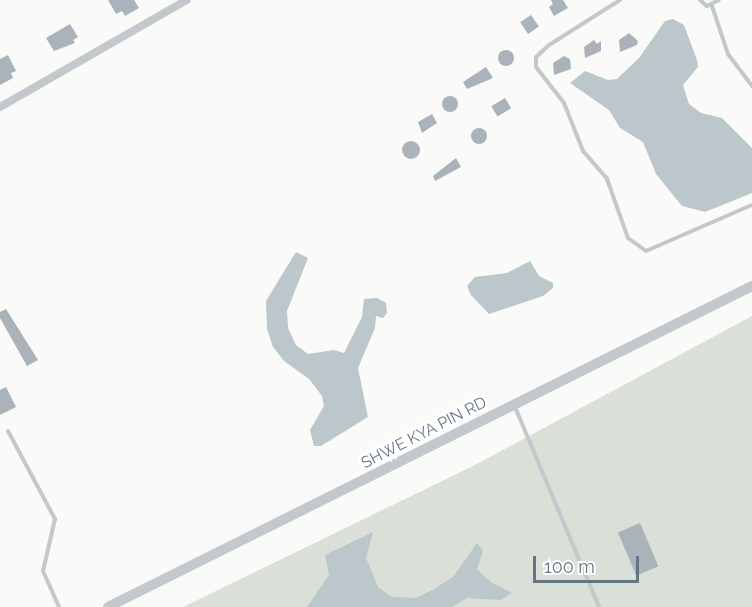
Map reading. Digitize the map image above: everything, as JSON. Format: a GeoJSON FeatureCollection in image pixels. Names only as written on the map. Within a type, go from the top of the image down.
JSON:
{"type":"FeatureCollection","features":[{"type":"Feature","properties":{"kind":"street"},"geometry":{"type":"LineString","coordinates":[[0,107],[187,0]]}},
{"type":"Feature","properties":{"kind":"street","name":"SHWE KYA PIN RD"},"geometry":{"type":"LineString","coordinates":[[108,607],[128,603],[513,404],[752,286]]}},
{"type":"Feature","properties":{"kind":"lane"},"geometry":{"type":"LineString","coordinates":[[620,0],[549,45],[536,57],[536,67],[564,103],[583,152],[607,179],[628,238],[646,251],[752,205]]}},
{"type":"Feature","properties":{"kind":"lane"},"geometry":{"type":"LineString","coordinates":[[700,0],[712,6],[728,54],[752,87]]}},
{"type":"Feature","properties":{"kind":"lane"},"geometry":{"type":"LineString","coordinates":[[712,6],[719,0]]}},
{"type":"Feature","properties":{"kind":"lane"},"geometry":{"type":"LineString","coordinates":[[513,404],[599,607]]}},
{"type":"Feature","properties":{"kind":"lane"},"geometry":{"type":"LineString","coordinates":[[8,431],[55,519],[43,571],[59,607]]}},
{"type":"Feature","properties":{"kind":"shaded area"},"geometry":{"type":"Polygon","coordinates":[[[673,19],[684,25],[697,60],[698,67],[683,85],[689,104],[701,113],[722,118],[752,148],[752,193],[705,212],[682,206],[656,174],[643,142],[620,128],[609,110],[570,83],[585,71],[608,80],[617,79],[639,58],[665,21],[673,19]]]}},
{"type":"Feature","properties":{"kind":"shaded area"},"geometry":{"type":"Polygon","coordinates":[[[296,252],[308,258],[287,311],[288,328],[296,345],[308,354],[334,350],[344,353],[362,317],[364,299],[377,298],[386,303],[387,313],[383,318],[376,316],[375,328],[358,368],[368,417],[321,446],[314,446],[310,430],[324,406],[322,396],[309,379],[284,361],[273,347],[267,329],[266,301],[296,252]]]}},
{"type":"Feature","properties":{"kind":"shaded area"},"geometry":{"type":"Polygon","coordinates":[[[530,261],[539,276],[553,283],[553,288],[543,296],[489,314],[471,295],[467,286],[475,277],[507,273],[530,261]]]}},
{"type":"Feature","properties":{"kind":"shaded area"},"geometry":{"type":"Polygon","coordinates":[[[752,316],[752,607],[183,607],[475,465],[752,316]]]}},
{"type":"Feature","properties":{"kind":"shaded area"},"geometry":{"type":"Polygon","coordinates":[[[373,532],[366,558],[378,587],[392,597],[416,598],[453,577],[477,543],[483,551],[477,569],[491,582],[512,593],[500,600],[467,598],[452,607],[307,607],[329,575],[325,555],[373,532]]]}},
{"type":"Feature","properties":{"kind":"building"},"geometry":{"type":"Polygon","coordinates":[[[108,0],[134,0],[139,8],[125,16],[122,11],[116,14],[108,0]]]}},
{"type":"Feature","properties":{"kind":"building"},"geometry":{"type":"Polygon","coordinates":[[[551,0],[563,0],[568,8],[554,16],[549,7],[553,4],[551,0]]]}},
{"type":"Feature","properties":{"kind":"building"},"geometry":{"type":"Polygon","coordinates":[[[531,15],[539,27],[528,34],[520,22],[531,15]]]}},
{"type":"Feature","properties":{"kind":"building"},"geometry":{"type":"Polygon","coordinates":[[[70,24],[78,37],[73,40],[75,43],[54,51],[46,38],[70,24]]]}},
{"type":"Feature","properties":{"kind":"building"},"geometry":{"type":"Polygon","coordinates":[[[629,33],[638,41],[637,45],[620,52],[619,40],[629,33]]]}},
{"type":"Feature","properties":{"kind":"building"},"geometry":{"type":"Polygon","coordinates":[[[594,40],[597,44],[601,41],[601,51],[585,58],[584,47],[594,40]]]}},
{"type":"Feature","properties":{"kind":"building"},"geometry":{"type":"Polygon","coordinates":[[[506,50],[512,52],[514,58],[512,64],[506,66],[500,64],[498,58],[500,52],[506,50]]]}},
{"type":"Feature","properties":{"kind":"building"},"geometry":{"type":"Polygon","coordinates":[[[8,55],[16,71],[11,73],[13,78],[0,85],[0,59],[8,55]]]}},
{"type":"Feature","properties":{"kind":"building"},"geometry":{"type":"Polygon","coordinates":[[[564,56],[570,59],[571,69],[554,75],[553,63],[564,56]]]}},
{"type":"Feature","properties":{"kind":"building"},"geometry":{"type":"Polygon","coordinates":[[[486,67],[493,78],[467,89],[463,82],[486,67]]]}},
{"type":"Feature","properties":{"kind":"building"},"geometry":{"type":"Polygon","coordinates":[[[447,96],[453,96],[458,104],[456,110],[447,112],[442,107],[442,101],[447,96]]]}},
{"type":"Feature","properties":{"kind":"building"},"geometry":{"type":"Polygon","coordinates":[[[505,98],[511,108],[497,117],[491,106],[505,98]]]}},
{"type":"Feature","properties":{"kind":"building"},"geometry":{"type":"Polygon","coordinates":[[[432,114],[437,123],[422,133],[418,122],[432,114]]]}},
{"type":"Feature","properties":{"kind":"building"},"geometry":{"type":"Polygon","coordinates":[[[476,128],[482,128],[487,136],[485,142],[476,144],[471,139],[471,133],[476,128]]]}},
{"type":"Feature","properties":{"kind":"building"},"geometry":{"type":"Polygon","coordinates":[[[411,141],[417,144],[420,150],[417,156],[411,159],[405,156],[402,150],[405,144],[411,141]]]}},
{"type":"Feature","properties":{"kind":"building"},"geometry":{"type":"Polygon","coordinates":[[[456,158],[461,167],[435,181],[433,176],[456,158]]]}},
{"type":"Feature","properties":{"kind":"building"},"geometry":{"type":"Polygon","coordinates":[[[6,309],[38,360],[27,366],[0,318],[0,312],[6,309]]]}},
{"type":"Feature","properties":{"kind":"building"},"geometry":{"type":"Polygon","coordinates":[[[6,387],[16,407],[0,415],[0,390],[6,387]]]}},
{"type":"Feature","properties":{"kind":"building"},"geometry":{"type":"Polygon","coordinates":[[[640,523],[658,566],[636,576],[618,532],[640,523]]]}}]}
